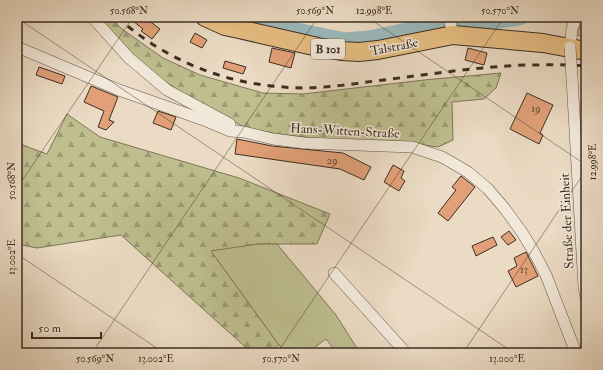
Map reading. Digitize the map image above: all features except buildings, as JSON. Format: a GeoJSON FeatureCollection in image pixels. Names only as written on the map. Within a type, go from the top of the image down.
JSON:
{"type":"FeatureCollection","features":[{"type":"Feature","properties":{"kind":"main road","name":"Talstraße"},"geometry":{"type":"LineString","coordinates":[[205,17],[225,26],[240,23],[318,47],[359,52],[378,50],[453,33],[536,42],[578,49]]}},
{"type":"Feature","properties":{"kind":"street"},"geometry":{"type":"LineString","coordinates":[[92,17],[129,58],[167,90],[244,132]]}},
{"type":"Feature","properties":{"kind":"street"},"geometry":{"type":"LineString","coordinates":[[449,17],[453,33]]}},
{"type":"Feature","properties":{"kind":"street","name":"Straße der Einheit"},"geometry":{"type":"LineString","coordinates":[[576,17],[572,29],[578,49],[572,78],[584,287],[586,298]]}},
{"type":"Feature","properties":{"kind":"street","name":"Hans-Witten-Straße"},"geometry":{"type":"LineString","coordinates":[[17,47],[119,90],[204,120],[230,131],[244,132],[272,139],[304,143],[412,148],[442,157],[468,172],[488,189],[505,209],[534,252],[546,275],[576,353]]}},
{"type":"Feature","properties":{"kind":"street"},"geometry":{"type":"LineString","coordinates":[[334,273],[406,353]]}},
{"type":"Feature","properties":{"kind":"green space"},"geometry":{"type":"Polygon","coordinates":[[[98,17],[110,17],[122,29],[163,58],[200,75],[263,93],[303,94],[501,73],[496,88],[484,99],[452,102],[453,140],[438,147],[411,143],[321,139],[278,134],[244,127],[187,96],[156,75],[117,40],[98,17]]]}},
{"type":"Feature","properties":{"kind":"green space"},"geometry":{"type":"Polygon","coordinates":[[[586,23],[586,39],[576,34],[581,25],[586,23]]]}},
{"type":"Feature","properties":{"kind":"green space"},"geometry":{"type":"Polygon","coordinates":[[[67,114],[100,137],[239,178],[330,214],[317,244],[258,244],[212,252],[279,345],[272,353],[252,353],[121,235],[37,248],[17,244],[17,141],[25,146],[47,154],[67,114]]]}},
{"type":"Feature","properties":{"kind":"green space"},"geometry":{"type":"Polygon","coordinates":[[[258,244],[277,244],[336,315],[360,353],[337,353],[326,339],[307,353],[288,353],[279,345],[211,251],[258,244]]]}},
{"type":"Feature","properties":{"kind":"waterway"},"geometry":{"type":"LineString","coordinates":[[235,17],[345,41],[369,39],[435,25],[485,22],[520,17]]}},
{"type":"Feature","properties":{"kind":"railway"},"geometry":{"type":"LineString","coordinates":[[117,17],[135,32],[174,57],[216,74],[261,85],[295,88],[318,87],[525,65],[586,66]]}}]}
